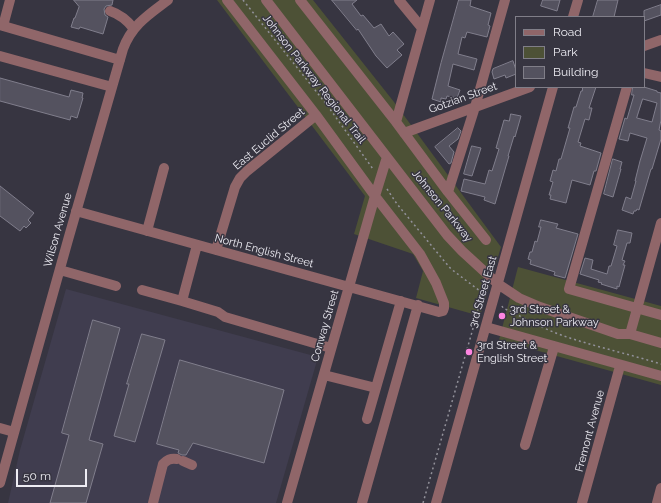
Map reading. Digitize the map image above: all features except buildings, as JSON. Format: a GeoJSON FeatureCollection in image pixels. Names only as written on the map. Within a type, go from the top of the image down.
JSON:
{"type":"FeatureCollection","features":[{"type":"Feature","properties":{"kind":"street"},"geometry":{"type":"LineString","coordinates":[[10,0],[1,26],[120,60]]}},
{"type":"Feature","properties":{"kind":"street","name":"Wilson Avenue"},"geometry":{"type":"LineString","coordinates":[[0,483],[76,211],[127,39],[141,21],[168,0]]}},
{"type":"Feature","properties":{"kind":"street"},"geometry":{"type":"LineString","coordinates":[[227,0],[316,115],[375,196]]}},
{"type":"Feature","properties":{"kind":"street","name":"Johnson Parkway"},"geometry":{"type":"LineString","coordinates":[[266,0],[447,235],[462,252],[498,284],[519,298],[540,308],[618,334],[630,334],[661,343]]}},
{"type":"Feature","properties":{"kind":"street","name":"Johnson Parkway"},"geometry":{"type":"LineString","coordinates":[[300,0],[486,240]]}},
{"type":"Feature","properties":{"kind":"street"},"geometry":{"type":"LineString","coordinates":[[399,0],[422,28]]}},
{"type":"Feature","properties":{"kind":"street"},"geometry":{"type":"LineString","coordinates":[[396,122],[430,0]]}},
{"type":"Feature","properties":{"kind":"street"},"geometry":{"type":"LineString","coordinates":[[448,192],[505,0]]}},
{"type":"Feature","properties":{"kind":"street"},"geometry":{"type":"LineString","coordinates":[[573,16],[578,0]]}},
{"type":"Feature","properties":{"kind":"street"},"geometry":{"type":"LineString","coordinates":[[110,11],[124,19],[134,29]]}},
{"type":"Feature","properties":{"kind":"street"},"geometry":{"type":"LineString","coordinates":[[645,46],[661,40]]}},
{"type":"Feature","properties":{"kind":"street"},"geometry":{"type":"LineString","coordinates":[[0,56],[112,87]]}},
{"type":"Feature","properties":{"kind":"street"},"geometry":{"type":"LineString","coordinates":[[645,72],[661,77]]}},
{"type":"Feature","properties":{"kind":"street","name":"Gotzian Street"},"geometry":{"type":"LineString","coordinates":[[404,134],[527,88]]}},
{"type":"Feature","properties":{"kind":"street","name":"3rd Street East"},"geometry":{"type":"LineString","coordinates":[[436,503],[553,88]]}},
{"type":"Feature","properties":{"kind":"street"},"geometry":{"type":"LineString","coordinates":[[627,88],[569,289],[661,315]]}},
{"type":"Feature","properties":{"kind":"street","name":"East Euclid Street"},"geometry":{"type":"LineString","coordinates":[[216,250],[231,197],[240,178],[316,115]]}},
{"type":"Feature","properties":{"kind":"street","name":"Conway Street"},"geometry":{"type":"LineString","coordinates":[[288,503],[387,157]]}},
{"type":"Feature","properties":{"kind":"street"},"geometry":{"type":"LineString","coordinates":[[147,231],[164,168]]}},
{"type":"Feature","properties":{"kind":"street","name":"North English Street"},"geometry":{"type":"LineString","coordinates":[[76,211],[439,312],[443,311],[444,304],[436,283],[420,254],[375,196]]}},
{"type":"Feature","properties":{"kind":"street"},"geometry":{"type":"LineString","coordinates":[[630,334],[661,223]]}},
{"type":"Feature","properties":{"kind":"street"},"geometry":{"type":"LineString","coordinates":[[182,301],[197,245]]}},
{"type":"Feature","properties":{"kind":"street"},"geometry":{"type":"LineString","coordinates":[[60,270],[116,286]]}},
{"type":"Feature","properties":{"kind":"street"},"geometry":{"type":"LineString","coordinates":[[142,290],[218,312],[225,317],[332,348]]}},
{"type":"Feature","properties":{"kind":"street"},"geometry":{"type":"LineString","coordinates":[[367,419],[401,301]]}},
{"type":"Feature","properties":{"kind":"street"},"geometry":{"type":"LineString","coordinates":[[362,503],[418,305]]}},
{"type":"Feature","properties":{"kind":"street"},"geometry":{"type":"LineString","coordinates":[[486,327],[620,366],[661,376]]}},
{"type":"Feature","properties":{"kind":"street"},"geometry":{"type":"LineString","coordinates":[[525,445],[554,347]]}},
{"type":"Feature","properties":{"kind":"street","name":"Fremont Avenue"},"geometry":{"type":"LineString","coordinates":[[582,503],[620,366]]}},
{"type":"Feature","properties":{"kind":"street"},"geometry":{"type":"LineString","coordinates":[[324,375],[376,388]]}},
{"type":"Feature","properties":{"kind":"street"},"geometry":{"type":"LineString","coordinates":[[0,428],[14,432]]}},
{"type":"Feature","properties":{"kind":"street"},"geometry":{"type":"LineString","coordinates":[[153,503],[163,464],[171,458],[184,462]]}},
{"type":"Feature","properties":{"kind":"street"},"geometry":{"type":"LineString","coordinates":[[657,503],[661,488]]}},
{"type":"Feature","properties":{"kind":"path","name":"Johnson Parkway Regional Trail"},"geometry":{"type":"LineString","coordinates":[[243,0],[327,105],[373,168]]}},
{"type":"Feature","properties":{"kind":"path"},"geometry":{"type":"LineString","coordinates":[[389,191],[451,269],[483,291],[423,503]]}},
{"type":"Feature","properties":{"kind":"path"},"geometry":{"type":"LineString","coordinates":[[502,306],[503,308],[563,336],[661,364]]}},
{"type":"Feature","properties":{"kind":"shaded area"},"geometry":{"type":"Polygon","coordinates":[[[66,289],[318,357],[276,503],[8,503],[20,450],[66,289]]]}},
{"type":"Feature","properties":{"kind":"green space"},"geometry":{"type":"Polygon","coordinates":[[[217,0],[313,0],[394,102],[501,247],[480,316],[416,298],[423,271],[413,254],[354,234],[365,196],[217,0]]]}},
{"type":"Feature","properties":{"kind":"green space"},"geometry":{"type":"Polygon","coordinates":[[[518,267],[661,306],[661,385],[499,340],[518,267]]]}},
{"type":"Feature","properties":{"kind":"place","name":"3rd Street & Johnson Parkway"},"geometry":{"type":"Point","coordinates":[502,316]}},
{"type":"Feature","properties":{"kind":"place","name":"3rd Street & English Street"},"geometry":{"type":"Point","coordinates":[469,352]}}]}
